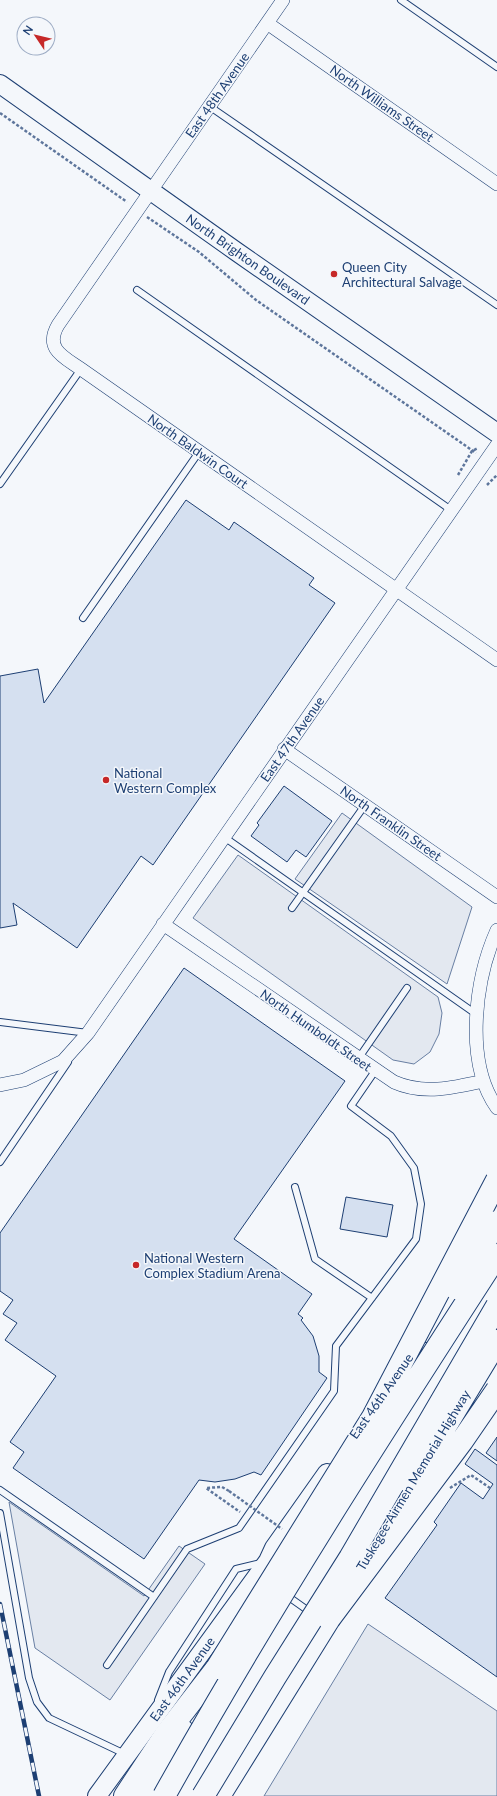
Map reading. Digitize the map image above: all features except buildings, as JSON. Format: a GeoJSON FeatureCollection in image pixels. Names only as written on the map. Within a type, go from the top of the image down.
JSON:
{"type":"FeatureCollection","features":[{"type":"Feature","properties":{"kind":"highway"},"geometry":{"type":"LineString","coordinates":[[373,1417],[497,1180]]}},
{"type":"Feature","properties":{"kind":"highway"},"geometry":{"type":"LineString","coordinates":[[148,1796],[217,1668],[373,1417],[497,1222]]}},
{"type":"Feature","properties":{"kind":"highway"},"geometry":{"type":"LineString","coordinates":[[164,1796],[241,1663],[387,1425],[497,1255]]}},
{"type":"Feature","properties":{"kind":"highway"},"geometry":{"type":"LineString","coordinates":[[203,1796],[275,1677],[350,1558],[497,1306]]}},
{"type":"Feature","properties":{"kind":"highway","name":"Tuskegee Airmen Memorial Highway"},"geometry":{"type":"LineString","coordinates":[[320,1615],[497,1341]]}},
{"type":"Feature","properties":{"kind":"highway"},"geometry":{"type":"LineString","coordinates":[[219,1796],[320,1615],[462,1441],[497,1390]]}},
{"type":"Feature","properties":{"kind":"highway"},"geometry":{"type":"LineString","coordinates":[[124,1796],[166,1734],[217,1668]]}},
{"type":"Feature","properties":{"kind":"street","name":"East 48th Avenue"},"geometry":{"type":"LineString","coordinates":[[150,190],[283,0]]}},
{"type":"Feature","properties":{"kind":"street","name":"North Williams Street"},"geometry":{"type":"LineString","coordinates":[[267,23],[497,184]]}},
{"type":"Feature","properties":{"kind":"street","name":"North Brighton Boulevard"},"geometry":{"type":"LineString","coordinates":[[0,84],[497,433]]}},
{"type":"Feature","properties":{"kind":"street","name":"North Baldwin Court"},"geometry":{"type":"LineString","coordinates":[[150,190],[54,331],[54,346],[58,352],[81,370],[497,660]]}},
{"type":"Feature","properties":{"kind":"street","name":"East 47th Avenue"},"geometry":{"type":"LineString","coordinates":[[0,1085],[24,1080],[63,1061],[88,1033],[497,445]]}},
{"type":"Feature","properties":{"kind":"street","name":"North Franklin Street"},"geometry":{"type":"LineString","coordinates":[[284,750],[497,897]]}},
{"type":"Feature","properties":{"kind":"street","name":"North Humboldt Street"},"geometry":{"type":"LineString","coordinates":[[163,924],[358,1059],[394,1082],[414,1090],[458,1086],[483,1081]]}},
{"type":"Feature","properties":{"kind":"street"},"geometry":{"type":"LineString","coordinates":[[497,930],[481,978],[476,1014],[477,1041],[483,1081],[497,1108]]}},
{"type":"Feature","properties":{"kind":"street","name":"East 46th Avenue"},"geometry":{"type":"LineString","coordinates":[[96,1796],[258,1576],[268,1561],[274,1548],[497,1232]]}},
{"type":"Feature","properties":{"kind":"street","name":"East 46th Avenue"},"geometry":{"type":"LineString","coordinates":[[268,1561],[285,1556],[497,1259]]}},
{"type":"Feature","properties":{"kind":"lane"},"geometry":{"type":"LineString","coordinates":[[401,0],[497,67]]}},
{"type":"Feature","properties":{"kind":"lane"},"geometry":{"type":"LineString","coordinates":[[209,106],[497,305]]}},
{"type":"Feature","properties":{"kind":"lane"},"geometry":{"type":"LineString","coordinates":[[137,290],[451,510]]}},
{"type":"Feature","properties":{"kind":"lane"},"geometry":{"type":"LineString","coordinates":[[0,484],[81,370]]}},
{"type":"Feature","properties":{"kind":"lane"},"geometry":{"type":"LineString","coordinates":[[83,618],[199,452]]}},
{"type":"Feature","properties":{"kind":"lane"},"geometry":{"type":"LineString","coordinates":[[292,908],[364,805]]}},
{"type":"Feature","properties":{"kind":"lane"},"geometry":{"type":"LineString","coordinates":[[224,837],[476,1014]]}},
{"type":"Feature","properties":{"kind":"lane"},"geometry":{"type":"LineString","coordinates":[[358,1059],[407,988]]}},
{"type":"Feature","properties":{"kind":"lane"},"geometry":{"type":"LineString","coordinates":[[0,1022],[88,1033],[0,1162]]}},
{"type":"Feature","properties":{"kind":"lane"},"geometry":{"type":"LineString","coordinates":[[107,1665],[187,1549],[239,1528],[247,1517],[334,1391],[336,1346],[416,1239],[421,1204],[414,1168],[391,1136],[351,1106],[376,1071]]}},
{"type":"Feature","properties":{"kind":"lane"},"geometry":{"type":"LineString","coordinates":[[295,1187],[315,1259],[372,1298]]}},
{"type":"Feature","properties":{"kind":"lane"},"geometry":{"type":"LineString","coordinates":[[0,1490],[154,1598]]}},
{"type":"Feature","properties":{"kind":"lane"},"geometry":{"type":"LineString","coordinates":[[0,1513],[31,1686],[37,1702],[49,1718],[126,1755]]}},
{"type":"Feature","properties":{"kind":"lane"},"geometry":{"type":"LineString","coordinates":[[147,1727],[169,1672],[236,1569],[268,1561]]}},
{"type":"Feature","properties":{"kind":"lane"},"geometry":{"type":"LineString","coordinates":[[258,1576],[320,1615]]}},
{"type":"Feature","properties":{"kind":"path"},"geometry":{"type":"LineString","coordinates":[[0,113],[126,201]]}},
{"type":"Feature","properties":{"kind":"path"},"geometry":{"type":"LineString","coordinates":[[149,218],[199,252],[256,300],[472,451],[466,460]]}},
{"type":"Feature","properties":{"kind":"path"},"geometry":{"type":"LineString","coordinates":[[493,479],[497,475]]}},
{"type":"Feature","properties":{"kind":"path"},"geometry":{"type":"LineString","coordinates":[[228,1492],[222,1487],[206,1488],[247,1517]]}},
{"type":"Feature","properties":{"kind":"shaded area"},"geometry":{"type":"Polygon","coordinates":[[[342,813],[472,907],[447,984],[295,879],[342,813]]]}},
{"type":"Feature","properties":{"kind":"shaded area"},"geometry":{"type":"Polygon","coordinates":[[[238,855],[438,997],[442,1013],[439,1034],[430,1052],[414,1064],[393,1060],[193,918],[238,855]]]}},
{"type":"Feature","properties":{"kind":"shaded area"},"geometry":{"type":"Polygon","coordinates":[[[9,1502],[144,1596],[179,1546],[205,1564],[110,1700],[35,1648],[9,1502]]]}},
{"type":"Feature","properties":{"kind":"shaded area"},"geometry":{"type":"Polygon","coordinates":[[[368,1624],[497,1711],[497,1796],[264,1796],[368,1624]]]}},
{"type":"Feature","properties":{"kind":"railway"},"geometry":{"type":"LineString","coordinates":[[0,1604],[39,1796]]}},
{"type":"Feature","properties":{"kind":"place","name":"Queen City Architectural Salvage"},"geometry":{"type":"Point","coordinates":[334,274]}},
{"type":"Feature","properties":{"kind":"place","name":"National Western Complex"},"geometry":{"type":"Point","coordinates":[106,780]}},
{"type":"Feature","properties":{"kind":"place","name":"National Western Complex Stadium Arena"},"geometry":{"type":"Point","coordinates":[136,1265]}}]}
